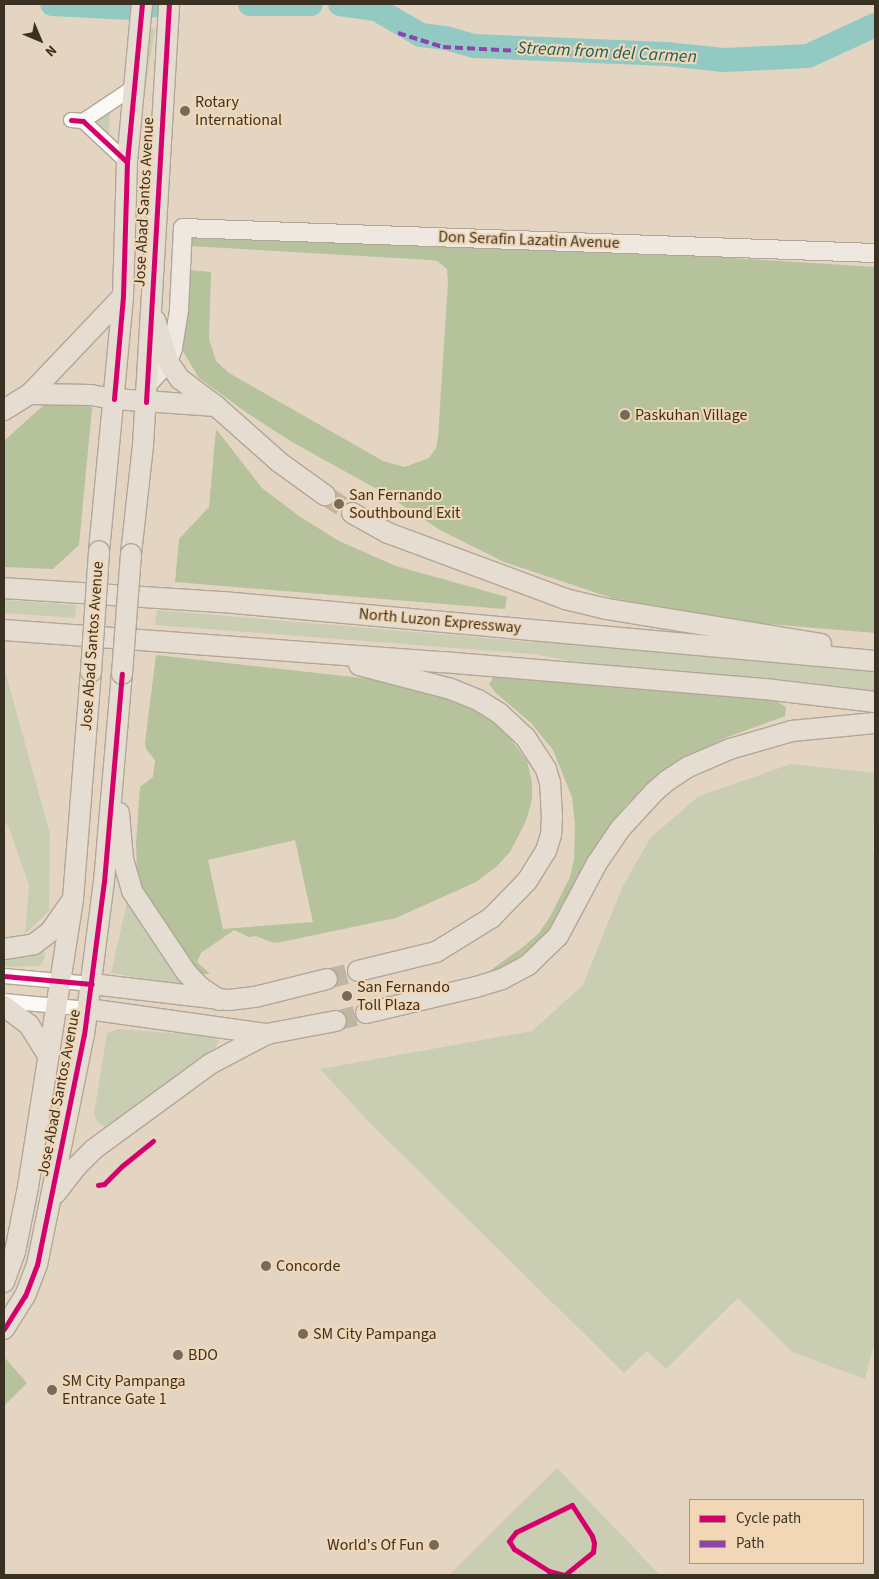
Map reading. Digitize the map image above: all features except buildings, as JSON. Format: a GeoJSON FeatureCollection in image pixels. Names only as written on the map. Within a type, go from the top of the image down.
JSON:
{"type":"FeatureCollection","features":[{"type":"Feature","properties":{"kind":"highway","name":"Jose Abad Santos Avenue"},"geometry":{"type":"LineString","coordinates":[[4,1282],[15,1252],[26,1196],[73,899],[99,551],[123,296],[127,162],[142,4]]}},
{"type":"Feature","properties":{"kind":"highway","name":"Jose Abad Santos Avenue"},"geometry":{"type":"LineString","coordinates":[[4,1329],[32,1280],[50,1201],[92,984],[115,754],[146,394],[169,4]]}},
{"type":"Feature","properties":{"kind":"highway"},"geometry":{"type":"LineString","coordinates":[[4,410],[30,394],[123,296]]}},
{"type":"Feature","properties":{"kind":"highway"},"geometry":{"type":"LineString","coordinates":[[151,306],[180,379],[216,406],[279,462],[325,495]]}},
{"type":"Feature","properties":{"kind":"highway"},"geometry":{"type":"LineString","coordinates":[[30,394],[91,395],[114,399],[146,394],[216,406]]}},
{"type":"Feature","properties":{"kind":"highway"},"geometry":{"type":"LineString","coordinates":[[352,513],[388,533],[565,599],[608,610],[875,653]]}},
{"type":"Feature","properties":{"kind":"highway","name":"North Luzon Expressway"},"geometry":{"type":"LineString","coordinates":[[4,588],[233,602],[875,661]]}},
{"type":"Feature","properties":{"kind":"highway"},"geometry":{"type":"LineString","coordinates":[[4,630],[279,649],[773,690],[875,702]]}},
{"type":"Feature","properties":{"kind":"highway"},"geometry":{"type":"LineString","coordinates":[[279,649],[421,680],[466,694],[490,706],[518,730],[534,747],[549,775],[552,818],[551,834],[546,851],[527,881],[491,918],[436,952],[358,971]]}},
{"type":"Feature","properties":{"kind":"highway"},"geometry":{"type":"LineString","coordinates":[[366,1013],[476,987],[502,979],[528,965],[558,936],[597,863],[626,822],[654,792],[668,780],[688,768],[730,749],[792,731],[875,723]]}},
{"type":"Feature","properties":{"kind":"highway"},"geometry":{"type":"LineString","coordinates":[[115,754],[122,859],[132,891],[186,972],[207,993],[219,1000]]}},
{"type":"Feature","properties":{"kind":"highway"},"geometry":{"type":"LineString","coordinates":[[4,949],[34,944],[50,932],[73,899]]}},
{"type":"Feature","properties":{"kind":"highway"},"geometry":{"type":"LineString","coordinates":[[92,984],[219,1000],[255,997],[327,979]]}},
{"type":"Feature","properties":{"kind":"highway"},"geometry":{"type":"LineString","coordinates":[[4,1006],[29,1025],[48,1055]]}},
{"type":"Feature","properties":{"kind":"highway"},"geometry":{"type":"LineString","coordinates":[[88,1009],[267,1034]]}},
{"type":"Feature","properties":{"kind":"highway"},"geometry":{"type":"LineString","coordinates":[[50,1201],[75,1168],[108,1137],[210,1064],[267,1034],[336,1021]]}},
{"type":"Feature","properties":{"kind":"main road","name":"Don Serafin Lazatin Avenue"},"geometry":{"type":"LineString","coordinates":[[170,355],[179,309],[183,228],[875,253]]}},
{"type":"Feature","properties":{"kind":"main road"},"geometry":{"type":"LineString","coordinates":[[146,394],[170,355]]}},
{"type":"Feature","properties":{"kind":"street"},"geometry":{"type":"LineString","coordinates":[[127,162],[77,120],[134,87]]}},
{"type":"Feature","properties":{"kind":"street"},"geometry":{"type":"LineString","coordinates":[[4,976],[92,984]]}},
{"type":"Feature","properties":{"kind":"street"},"geometry":{"type":"LineString","coordinates":[[4,1001],[88,1009]]}},
{"type":"Feature","properties":{"kind":"green space"},"geometry":{"type":"Polygon","coordinates":[[[149,28],[155,29],[135,157],[129,156],[149,28]]]}},
{"type":"Feature","properties":{"kind":"green space"},"geometry":{"type":"Polygon","coordinates":[[[110,108],[109,135],[89,121],[110,108]]]}},
{"type":"Feature","properties":{"kind":"green space"},"geometry":{"type":"Polygon","coordinates":[[[191,235],[625,251],[875,267],[875,633],[722,620],[612,598],[504,562],[440,530],[384,493],[292,442],[247,413],[199,378],[181,348],[188,270],[211,272],[209,339],[216,361],[229,373],[383,461],[405,467],[429,458],[436,448],[448,282],[447,269],[437,261],[431,260],[190,246],[191,235]]]}},
{"type":"Feature","properties":{"kind":"green space"},"geometry":{"type":"Polygon","coordinates":[[[47,402],[85,402],[92,408],[79,545],[53,569],[4,567],[4,441],[47,402]]]}},
{"type":"Feature","properties":{"kind":"green space"},"geometry":{"type":"Polygon","coordinates":[[[216,429],[262,488],[299,516],[339,541],[396,566],[507,597],[505,609],[175,582],[179,539],[209,507],[216,429]]]}},
{"type":"Feature","properties":{"kind":"green space"},"geometry":{"type":"Polygon","coordinates":[[[4,600],[76,605],[75,618],[4,613],[4,600]]]}},
{"type":"Feature","properties":{"kind":"green space"},"geometry":{"type":"Polygon","coordinates":[[[157,610],[532,642],[639,644],[875,667],[875,693],[626,671],[533,654],[155,625],[157,610]]]}},
{"type":"Feature","properties":{"kind":"green space"},"geometry":{"type":"Polygon","coordinates":[[[156,655],[380,680],[412,686],[472,706],[489,717],[510,738],[527,761],[532,782],[532,799],[526,821],[510,852],[496,867],[476,882],[396,918],[281,942],[274,943],[256,936],[249,937],[234,930],[201,953],[197,962],[210,974],[198,974],[143,893],[137,869],[136,843],[140,787],[153,777],[155,760],[146,749],[145,743],[156,655]],[[295,840],[208,860],[223,929],[313,922],[295,840]]]}},
{"type":"Feature","properties":{"kind":"green space"},"geometry":{"type":"Polygon","coordinates":[[[4,667],[50,834],[49,911],[25,934],[29,885],[9,828],[4,821],[4,667]]]}},
{"type":"Feature","properties":{"kind":"green space"},"geometry":{"type":"Polygon","coordinates":[[[493,678],[557,678],[774,700],[786,707],[785,716],[725,738],[686,758],[650,783],[626,805],[599,841],[550,933],[530,954],[504,969],[484,975],[539,933],[551,915],[570,877],[574,859],[575,825],[572,797],[553,750],[531,723],[495,692],[489,684],[493,678]]]}},
{"type":"Feature","properties":{"kind":"green space"},"geometry":{"type":"Polygon","coordinates":[[[791,764],[875,773],[873,852],[875,853],[875,1341],[865,1379],[792,1352],[738,1298],[666,1369],[647,1351],[624,1373],[369,1122],[320,1069],[532,1031],[583,985],[622,888],[650,838],[699,796],[791,764]]]}},
{"type":"Feature","properties":{"kind":"green space"},"geometry":{"type":"Polygon","coordinates":[[[128,898],[186,986],[111,973],[128,898]]]}},
{"type":"Feature","properties":{"kind":"green space"},"geometry":{"type":"Polygon","coordinates":[[[43,949],[45,953],[44,960],[39,966],[4,967],[4,955],[43,949]]]}},
{"type":"Feature","properties":{"kind":"green space"},"geometry":{"type":"Polygon","coordinates":[[[118,1029],[212,1036],[219,1041],[215,1048],[106,1127],[98,1123],[94,1114],[107,1033],[118,1029]]]}},
{"type":"Feature","properties":{"kind":"green space"},"geometry":{"type":"Polygon","coordinates":[[[4,1357],[27,1383],[4,1406],[4,1357]]]}},
{"type":"Feature","properties":{"kind":"green space"},"geometry":{"type":"Polygon","coordinates":[[[557,1468],[660,1575],[449,1575],[497,1527],[557,1468]]]}},
{"type":"Feature","properties":{"kind":"waterway"},"geometry":{"type":"LineString","coordinates":[[52,4],[131,8],[164,4]]}},
{"type":"Feature","properties":{"kind":"waterway","name":"Stream from del Carmen"},"geometry":{"type":"LineString","coordinates":[[250,4],[311,4]]}},
{"type":"Feature","properties":{"kind":"waterway","name":"Stream from del Carmen"},"geometry":{"type":"LineString","coordinates":[[340,4],[376,9],[421,35],[446,38],[474,46],[666,54],[724,60],[808,56],[875,25]]}},
{"type":"Feature","properties":{"kind":"tunnel"},"geometry":{"type":"LineString","coordinates":[[325,495],[352,513]]}},
{"type":"Feature","properties":{"kind":"tunnel"},"geometry":{"type":"LineString","coordinates":[[327,979],[358,971]]}},
{"type":"Feature","properties":{"kind":"tunnel"},"geometry":{"type":"LineString","coordinates":[[336,1021],[366,1013]]}},
{"type":"Feature","properties":{"kind":"marked path"},"geometry":{"type":"LineString","coordinates":[[398,33],[443,47],[618,56]]}},
{"type":"Feature","properties":{"kind":"cycle path"},"geometry":{"type":"LineString","coordinates":[[114,399],[123,296],[127,162],[142,4]]}},
{"type":"Feature","properties":{"kind":"cycle path"},"geometry":{"type":"LineString","coordinates":[[146,402],[169,4]]}},
{"type":"Feature","properties":{"kind":"cycle path"},"geometry":{"type":"LineString","coordinates":[[71,120],[83,121],[127,162]]}},
{"type":"Feature","properties":{"kind":"cycle path"},"geometry":{"type":"LineString","coordinates":[[4,1329],[25,1296],[37,1265],[84,1035],[104,882],[122,674]]}},
{"type":"Feature","properties":{"kind":"cycle path"},"geometry":{"type":"LineString","coordinates":[[4,976],[92,984]]}},
{"type":"Feature","properties":{"kind":"cycle path"},"geometry":{"type":"LineString","coordinates":[[98,1185],[104,1184],[122,1166],[153,1141]]}},
{"type":"Feature","properties":{"kind":"cycle path"},"geometry":{"type":"LineString","coordinates":[[564,1575],[549,1571],[514,1549],[509,1541],[516,1532],[572,1505],[592,1536],[594,1543],[593,1552],[565,1575]]}},
{"type":"Feature","properties":{"kind":"place","name":"Rotary International"},"geometry":{"type":"Point","coordinates":[185,111]}},
{"type":"Feature","properties":{"kind":"place","name":"Paskuhan Village"},"geometry":{"type":"Point","coordinates":[625,415]}},
{"type":"Feature","properties":{"kind":"place","name":"San Fernando Southbound Exit"},"geometry":{"type":"Point","coordinates":[339,504]}},
{"type":"Feature","properties":{"kind":"place","name":"San Fernando Toll Plaza"},"geometry":{"type":"Point","coordinates":[347,996]}},
{"type":"Feature","properties":{"kind":"place","name":"Concorde"},"geometry":{"type":"Point","coordinates":[266,1266]}},
{"type":"Feature","properties":{"kind":"place","name":"SM City Pampanga"},"geometry":{"type":"Point","coordinates":[303,1334]}},
{"type":"Feature","properties":{"kind":"place","name":"BDO"},"geometry":{"type":"Point","coordinates":[178,1355]}},
{"type":"Feature","properties":{"kind":"place","name":"SM City Pampanga Entrance Gate 1"},"geometry":{"type":"Point","coordinates":[52,1390]}},
{"type":"Feature","properties":{"kind":"place","name":"World's Of Fun"},"geometry":{"type":"Point","coordinates":[434,1545]}}]}
